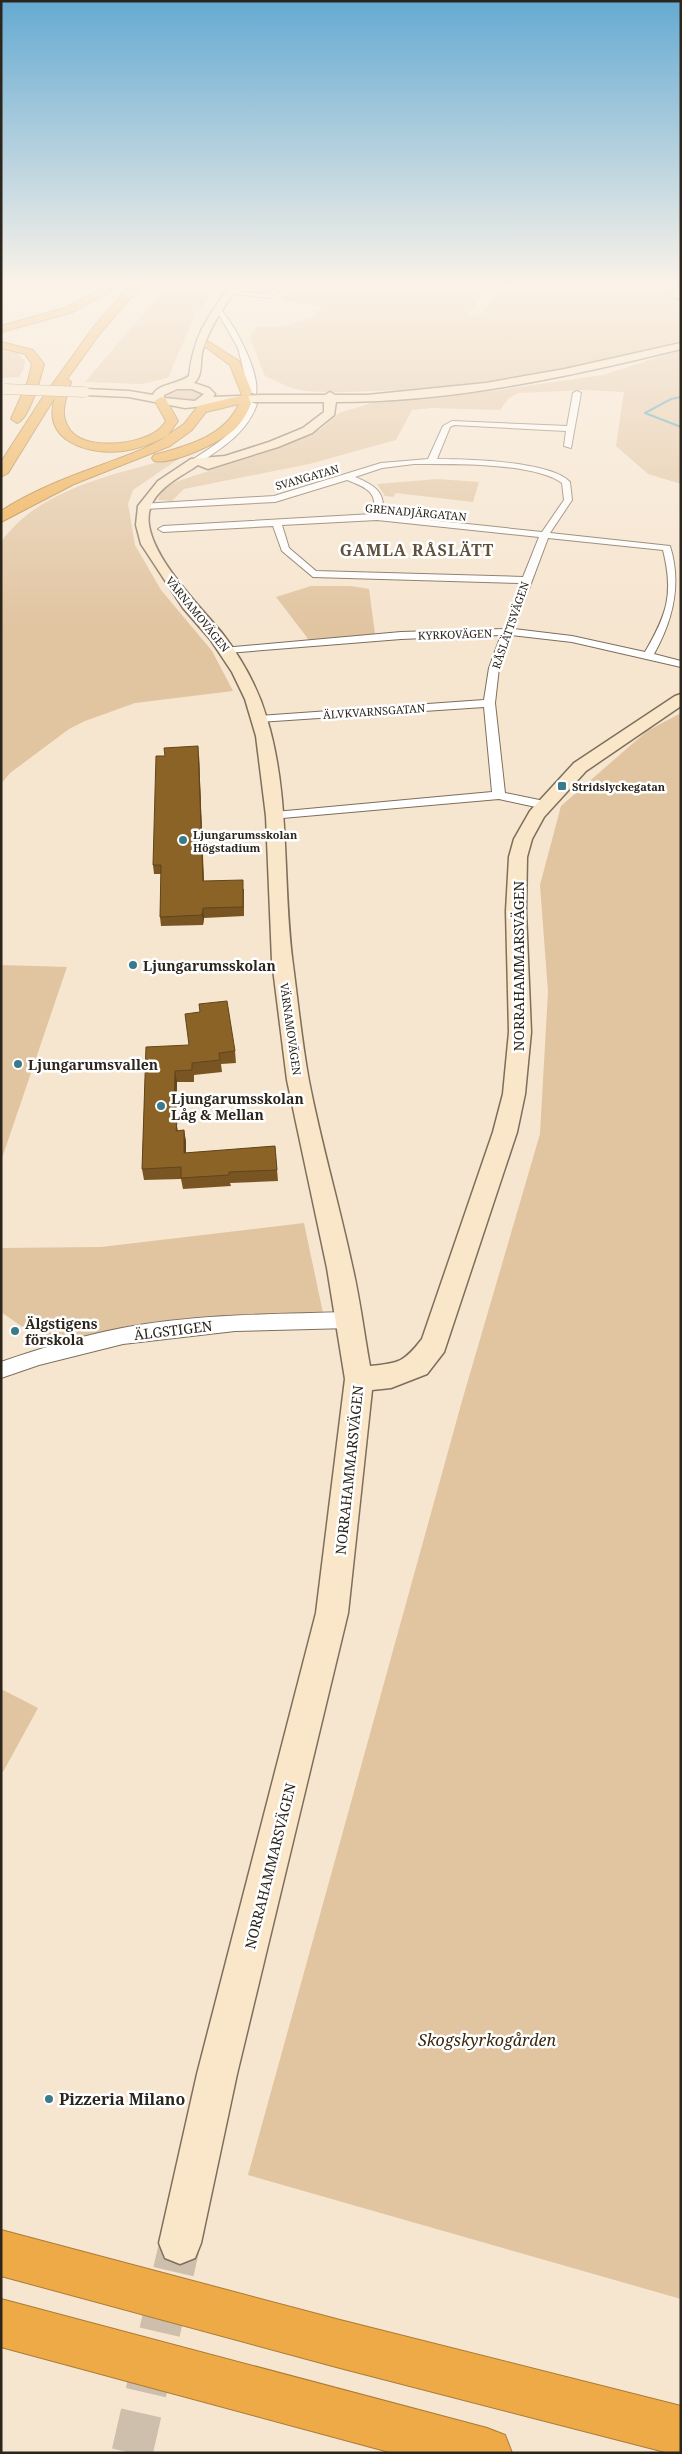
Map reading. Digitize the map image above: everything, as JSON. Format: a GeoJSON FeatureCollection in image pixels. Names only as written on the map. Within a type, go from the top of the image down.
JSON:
{"type":"FeatureCollection","features":[{"type":"Feature","properties":{"kind":"highway"},"geometry":{"type":"LineString","coordinates":[[24,402],[13,425],[30,402]]}},
{"type":"Feature","properties":{"kind":"highway"},"geometry":{"type":"LineString","coordinates":[[1,473],[31,422],[46,402]]}},
{"type":"Feature","properties":{"kind":"highway"},"geometry":{"type":"LineString","coordinates":[[57,402],[58,424],[68,438],[88,445],[112,447],[138,444],[157,438],[169,430],[172,421],[164,402]]}},
{"type":"Feature","properties":{"kind":"highway"},"geometry":{"type":"LineString","coordinates":[[1,518],[22,504],[48,491],[154,448],[181,432],[202,409],[233,402]]}},
{"type":"Feature","properties":{"kind":"highway"},"geometry":{"type":"LineString","coordinates":[[48,491],[201,444],[230,427],[242,412],[246,402]]}},
{"type":"Feature","properties":{"kind":"highway"},"geometry":{"type":"LineString","coordinates":[[181,432],[186,411],[197,403]]}},
{"type":"Feature","properties":{"kind":"highway"},"geometry":{"type":"LineString","coordinates":[[1,2254],[340,2344],[681,2431]]}},
{"type":"Feature","properties":{"kind":"highway"},"geometry":{"type":"LineString","coordinates":[[1,2323],[487,2453]]}},
{"type":"Feature","properties":{"kind":"street"},"geometry":{"type":"LineString","coordinates":[[174,402],[179,404],[212,402]]}},
{"type":"Feature","properties":{"kind":"street"},"geometry":{"type":"LineString","coordinates":[[144,506],[152,493],[169,479],[238,431],[247,421],[248,402]]}},
{"type":"Feature","properties":{"kind":"street"},"geometry":{"type":"LineString","coordinates":[[169,479],[270,445],[311,428],[327,416],[330,402]]}},
{"type":"Feature","properties":{"kind":"street"},"geometry":{"type":"LineString","coordinates":[[568,446],[575,402]]}},
{"type":"Feature","properties":{"kind":"street"},"geometry":{"type":"LineString","coordinates":[[432,460],[447,426],[452,423],[570,429]]}},
{"type":"Feature","properties":{"kind":"street"},"geometry":{"type":"LineString","coordinates":[[194,462],[224,459]]}},
{"type":"Feature","properties":{"kind":"street","name":"SVANGATAN"},"geometry":{"type":"LineString","coordinates":[[144,506],[275,499],[381,466],[432,460],[504,464],[548,473],[562,479]]}},
{"type":"Feature","properties":{"kind":"street"},"geometry":{"type":"LineString","coordinates":[[348,477],[368,485],[379,495],[381,500],[377,517]]}},
{"type":"Feature","properties":{"kind":"street","name":"RÅSLÄTTSVÄGEN"},"geometry":{"type":"LineString","coordinates":[[499,796],[489,703],[494,668],[544,535],[568,500],[566,482],[562,479]]}},
{"type":"Feature","properties":{"kind":"street","name":"VÄRNAMOVÄGEN"},"geometry":{"type":"LineString","coordinates":[[144,506],[143,525],[148,544],[165,573],[188,605],[227,650],[251,694],[268,752],[275,816],[280,933],[296,1071],[350,1320],[359,1379]]}},
{"type":"Feature","properties":{"kind":"street","name":"GRENADJÄRGATAN"},"geometry":{"type":"LineString","coordinates":[[163,529],[377,517],[667,548],[675,569],[678,592],[672,614],[648,656]]}},
{"type":"Feature","properties":{"kind":"street"},"geometry":{"type":"LineString","coordinates":[[277,522],[285,550],[313,574],[526,580]]}},
{"type":"Feature","properties":{"kind":"street","name":"KYRKOVÄGEN"},"geometry":{"type":"LineString","coordinates":[[227,650],[440,633],[507,632],[596,644],[681,664]]}},
{"type":"Feature","properties":{"kind":"street","name":"NORRAHAMMARSVÄGEN"},"geometry":{"type":"LineString","coordinates":[[180,2243],[217,2074],[332,1613],[359,1379],[392,1376],[417,1366],[434,1344],[505,1132],[514,1094],[519,1052],[519,961],[516,911],[518,857],[528,827],[545,805],[593,757],[681,699]]}},
{"type":"Feature","properties":{"kind":"street","name":"ÄLVKVARNSGATAN"},"geometry":{"type":"LineString","coordinates":[[259,719],[489,703]]}},
{"type":"Feature","properties":{"kind":"street"},"geometry":{"type":"LineString","coordinates":[[275,816],[499,796],[545,805]]}},
{"type":"Feature","properties":{"kind":"street","name":"ÄLGSTIGEN"},"geometry":{"type":"LineString","coordinates":[[1,1370],[39,1357],[123,1336],[235,1323],[350,1320]]}},
{"type":"Feature","properties":{"kind":"green space"},"geometry":{"type":"Polygon","coordinates":[[[506,402],[500,410],[431,408],[412,410],[396,440],[309,464],[184,489],[172,501],[158,500],[162,489],[178,481],[282,447],[321,429],[339,413],[372,403],[506,402]]]}},
{"type":"Feature","properties":{"kind":"green space"},"geometry":{"type":"Polygon","coordinates":[[[623,402],[681,402],[681,484],[648,474],[616,446],[623,402]]]}},
{"type":"Feature","properties":{"kind":"green space"},"geometry":{"type":"Polygon","coordinates":[[[180,456],[180,458],[133,490],[128,504],[135,545],[161,590],[212,651],[233,691],[135,703],[85,721],[69,729],[10,773],[1,784],[1,542],[18,523],[37,507],[59,495],[107,476],[180,456]]]}},
{"type":"Feature","properties":{"kind":"green space"},"geometry":{"type":"Polygon","coordinates":[[[437,479],[479,482],[473,502],[396,493],[393,497],[385,496],[377,484],[437,479]]]}},
{"type":"Feature","properties":{"kind":"green space"},"geometry":{"type":"Polygon","coordinates":[[[311,586],[351,586],[369,589],[375,634],[309,640],[276,597],[311,586]]]}},
{"type":"Feature","properties":{"kind":"green space","name":"Skogskyrkogården"},"geometry":{"type":"Polygon","coordinates":[[[681,713],[681,2299],[248,2175],[462,1401],[540,1134],[548,992],[540,885],[561,806],[647,731],[681,713]]]}},
{"type":"Feature","properties":{"kind":"green space","name":"Ljungarumsvallen"},"geometry":{"type":"Polygon","coordinates":[[[1,965],[67,967],[1,1161],[1,965]]]}},
{"type":"Feature","properties":{"kind":"green space"},"geometry":{"type":"Polygon","coordinates":[[[304,1223],[323,1313],[57,1351],[1,1312],[1,1248],[101,1247],[304,1223]]]}},
{"type":"Feature","properties":{"kind":"green space"},"geometry":{"type":"Polygon","coordinates":[[[1,1689],[38,1708],[3,1772],[1,1772],[1,1689]]]}},
{"type":"Feature","properties":{"kind":"building","name":"Ljungarumsskolan Högstadium"},"geometry":{"type":"Polygon","coordinates":[[[198,746],[203,881],[243,880],[243,907],[203,908],[202,915],[160,917],[161,865],[153,865],[156,756],[165,756],[164,748],[198,746]]]}},
{"type":"Feature","properties":{"kind":"building","name":"Ljungarumsskolan Låg & Mellan"},"geometry":{"type":"Polygon","coordinates":[[[227,1001],[235,1051],[219,1053],[220,1060],[192,1063],[192,1070],[175,1071],[174,1119],[177,1121],[176,1131],[184,1130],[184,1153],[275,1146],[277,1170],[229,1172],[229,1175],[181,1178],[181,1167],[142,1169],[146,1047],[189,1045],[185,1014],[200,1012],[199,1004],[227,1001]]]}},
{"type":"Feature","properties":{"kind":"waterway"},"geometry":{"type":"LineString","coordinates":[[666,402],[645,413],[681,427],[679,426]]}},
{"type":"Feature","properties":{"kind":"tunnel"},"geometry":{"type":"LineString","coordinates":[[132,2453],[180,2243]]}},
{"type":"Feature","properties":{"kind":"place","name":"Stridslyckegatan"},"geometry":{"type":"Point","coordinates":[562,786]}},
{"type":"Feature","properties":{"kind":"place","name":"Ljungarumsskolan Högstadium"},"geometry":{"type":"Point","coordinates":[183,840]}},
{"type":"Feature","properties":{"kind":"place","name":"Ljungarumsskolan"},"geometry":{"type":"Point","coordinates":[133,965]}},
{"type":"Feature","properties":{"kind":"place","name":"Ljungarumsvallen"},"geometry":{"type":"Point","coordinates":[18,1064]}},
{"type":"Feature","properties":{"kind":"place","name":"Ljungarumsskolan Låg & Mellan"},"geometry":{"type":"Point","coordinates":[161,1106]}},
{"type":"Feature","properties":{"kind":"place","name":"Älgstigens förskola"},"geometry":{"type":"Point","coordinates":[15,1331]}},
{"type":"Feature","properties":{"kind":"place","name":"Pizzeria Milano"},"geometry":{"type":"Point","coordinates":[49,2099]}},
{"type":"Feature","properties":{"kind":"district","name":"GAMLA RÅSLÄTT"},"geometry":{"type":"Point","coordinates":[417,550]}}]}
